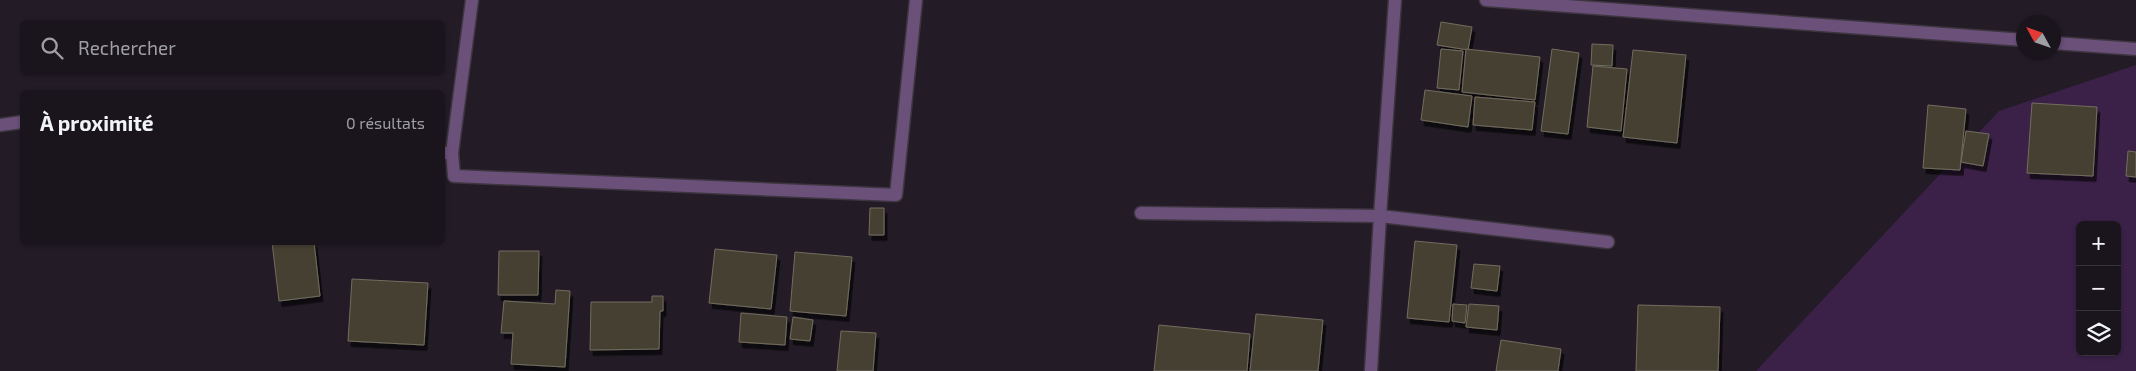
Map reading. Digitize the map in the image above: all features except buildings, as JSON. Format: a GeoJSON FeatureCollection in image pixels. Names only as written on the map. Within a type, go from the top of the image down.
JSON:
{"type":"FeatureCollection","features":[{"type":"Feature","properties":{"kind":"street"},"geometry":{"type":"LineString","coordinates":[[472,0],[447,153],[454,176],[896,195],[916,0]]}},
{"type":"Feature","properties":{"kind":"street"},"geometry":{"type":"LineString","coordinates":[[1371,371],[1395,0]]}},
{"type":"Feature","properties":{"kind":"street"},"geometry":{"type":"LineString","coordinates":[[1486,0],[2016,39]]}},
{"type":"Feature","properties":{"kind":"street"},"geometry":{"type":"LineString","coordinates":[[2061,44],[2136,49]]}},
{"type":"Feature","properties":{"kind":"street"},"geometry":{"type":"LineString","coordinates":[[0,124],[20,122]]}},
{"type":"Feature","properties":{"kind":"street"},"geometry":{"type":"LineString","coordinates":[[1141,213],[1380,216],[1608,242]]}},
{"type":"Feature","properties":{"kind":"shaded area"},"geometry":{"type":"Polygon","coordinates":[[[2136,65],[2136,371],[1756,371],[1999,111],[2136,65]]]}}]}
